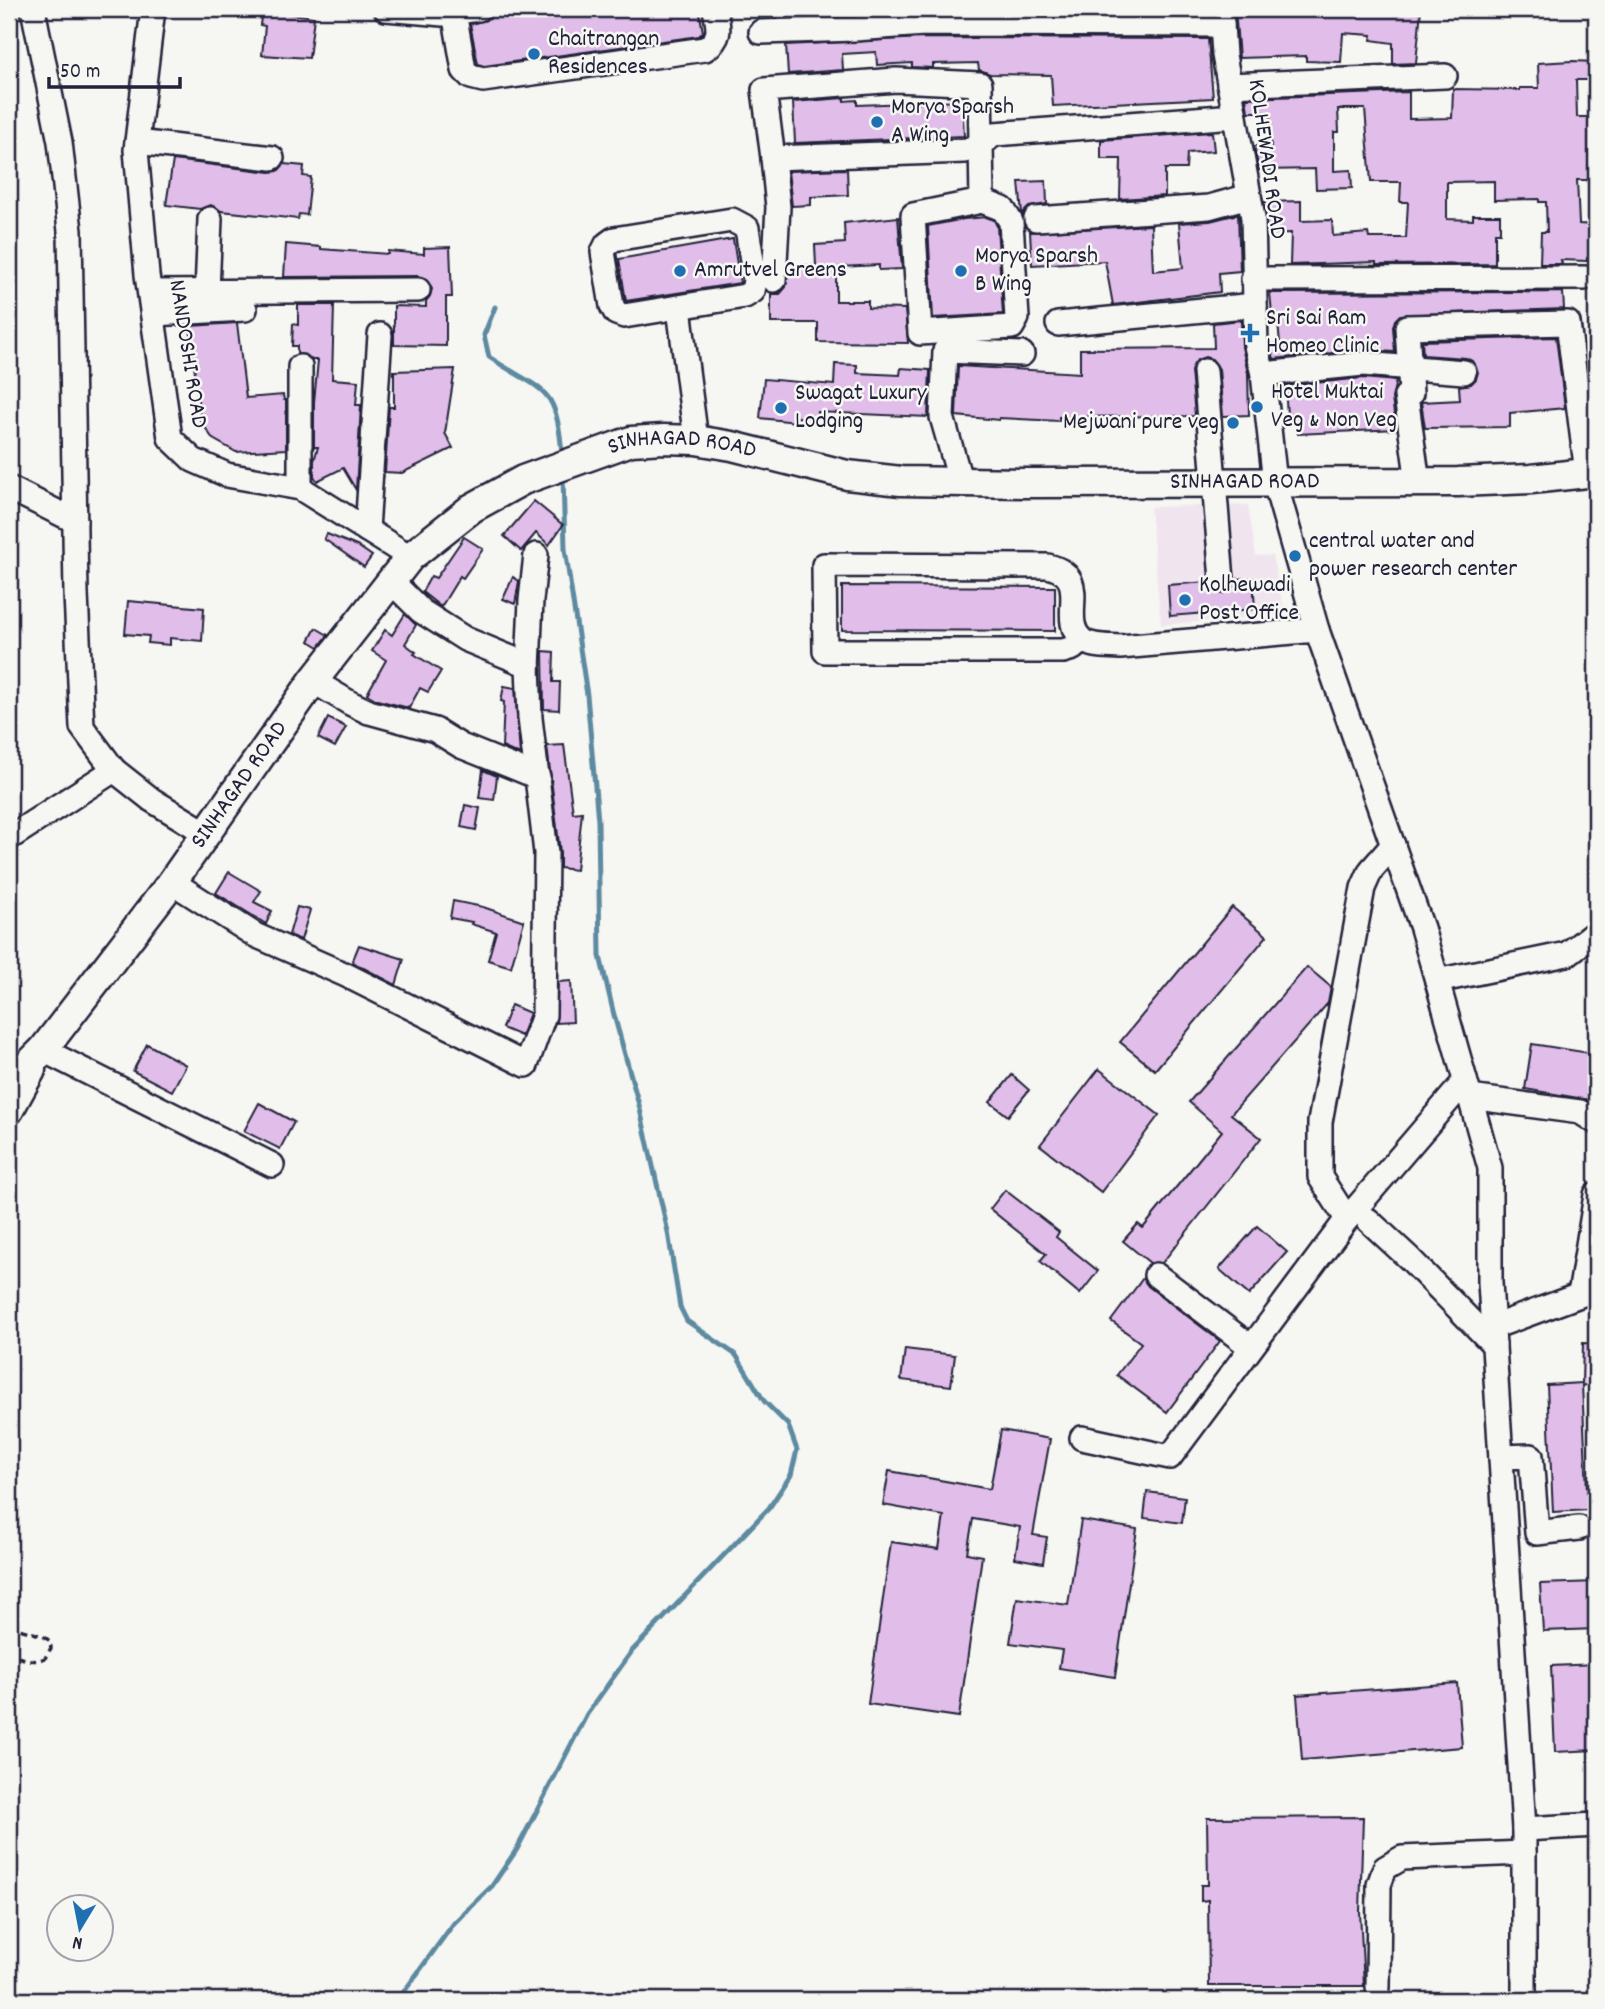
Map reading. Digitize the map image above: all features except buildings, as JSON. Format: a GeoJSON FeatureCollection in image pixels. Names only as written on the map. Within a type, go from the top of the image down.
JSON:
{"type":"FeatureCollection","features":[{"type":"Feature","properties":{"kind":"main road","name":"SINHAGAD ROAD"},"geometry":{"type":"LineString","coordinates":[[9,1084],[43,1050],[172,882],[313,681],[410,557],[472,508],[523,480],[631,441],[696,440],[732,446],[847,475],[901,481],[1418,482],[1531,479],[1591,472]]}},
{"type":"Feature","properties":{"kind":"main road","name":"SINHAGAD ROAD"},"geometry":{"type":"LineString","coordinates":[[9,1110],[43,1050]]}},
{"type":"Feature","properties":{"kind":"street"},"geometry":{"type":"LineString","coordinates":[[33,9],[60,142],[70,231],[82,727],[114,770],[152,800],[206,833]]}},
{"type":"Feature","properties":{"kind":"street","name":"NANDOSHI ROAD"},"geometry":{"type":"LineString","coordinates":[[153,9],[137,142],[151,303],[170,438],[193,460],[227,475],[300,488],[410,557]]}},
{"type":"Feature","properties":{"kind":"street"},"geometry":{"type":"LineString","coordinates":[[386,9],[448,13],[478,9]]}},
{"type":"Feature","properties":{"kind":"street"},"geometry":{"type":"LineString","coordinates":[[448,13],[464,69],[471,77],[483,80],[705,49],[715,43],[718,32],[715,9]]}},
{"type":"Feature","properties":{"kind":"street"},"geometry":{"type":"LineString","coordinates":[[761,32],[924,24],[1221,17]]}},
{"type":"Feature","properties":{"kind":"street","name":"KOLHEWADI ROAD"},"geometry":{"type":"LineString","coordinates":[[1221,17],[1229,85],[1253,218],[1256,346],[1263,374],[1275,483],[1317,630],[1393,845],[1437,981],[1490,1168],[1494,1336],[1524,1829],[1524,2000]]}},
{"type":"Feature","properties":{"kind":"street"},"geometry":{"type":"LineString","coordinates":[[1229,85],[1445,76]]}},
{"type":"Feature","properties":{"kind":"street"},"geometry":{"type":"LineString","coordinates":[[774,280],[778,207],[764,90],[883,81],[980,84],[982,201]]}},
{"type":"Feature","properties":{"kind":"street"},"geometry":{"type":"LineString","coordinates":[[773,158],[965,151],[983,143],[994,134],[1235,116]]}},
{"type":"Feature","properties":{"kind":"street"},"geometry":{"type":"LineString","coordinates":[[137,142],[272,158]]}},
{"type":"Feature","properties":{"kind":"street"},"geometry":{"type":"LineString","coordinates":[[1036,219],[1209,207],[1249,196]]}},
{"type":"Feature","properties":{"kind":"street"},"geometry":{"type":"LineString","coordinates":[[982,201],[1003,209],[1012,222],[1017,318],[1012,327],[920,333],[912,215],[982,201]]}},
{"type":"Feature","properties":{"kind":"street"},"geometry":{"type":"LineString","coordinates":[[208,292],[210,219]]}},
{"type":"Feature","properties":{"kind":"street"},"geometry":{"type":"LineString","coordinates":[[732,219],[741,223],[747,228],[755,280],[753,291],[745,296],[679,308],[624,316],[616,313],[612,306],[603,253],[607,244],[614,239],[732,219]]}},
{"type":"Feature","properties":{"kind":"street"},"geometry":{"type":"LineString","coordinates":[[1253,279],[1586,278]]}},
{"type":"Feature","properties":{"kind":"street"},"geometry":{"type":"LineString","coordinates":[[151,303],[208,292],[418,290]]}},
{"type":"Feature","properties":{"kind":"street"},"geometry":{"type":"LineString","coordinates":[[151,303],[245,309]]}},
{"type":"Feature","properties":{"kind":"street"},"geometry":{"type":"LineString","coordinates":[[1058,324],[1255,304]]}},
{"type":"Feature","properties":{"kind":"street"},"geometry":{"type":"LineString","coordinates":[[679,308],[696,440]]}},
{"type":"Feature","properties":{"kind":"street"},"geometry":{"type":"LineString","coordinates":[[1418,482],[1406,396],[1411,393],[1407,327],[1568,323],[1591,472]]}},
{"type":"Feature","properties":{"kind":"street"},"geometry":{"type":"LineString","coordinates":[[367,530],[380,335]]}},
{"type":"Feature","properties":{"kind":"street"},"geometry":{"type":"LineString","coordinates":[[961,482],[942,417],[945,351],[1022,354]]}},
{"type":"Feature","properties":{"kind":"street"},"geometry":{"type":"LineString","coordinates":[[1263,374],[1363,364],[1464,372]]}},
{"type":"Feature","properties":{"kind":"street"},"geometry":{"type":"LineString","coordinates":[[300,367],[300,488]]}},
{"type":"Feature","properties":{"kind":"street"},"geometry":{"type":"LineString","coordinates":[[1205,371],[1222,580]]}},
{"type":"Feature","properties":{"kind":"street"},"geometry":{"type":"LineString","coordinates":[[9,488],[75,521]]}},
{"type":"Feature","properties":{"kind":"street"},"geometry":{"type":"LineString","coordinates":[[172,882],[255,935],[346,975],[526,1065],[544,1015],[546,853],[530,718],[528,668],[536,555]]}},
{"type":"Feature","properties":{"kind":"street"},"geometry":{"type":"LineString","coordinates":[[1082,640],[1073,648],[1063,651],[825,651],[824,565],[1058,568],[1067,574],[1072,583],[1074,624],[1082,640],[1092,645],[1119,647],[1317,630]]}},
{"type":"Feature","properties":{"kind":"street"},"geometry":{"type":"LineString","coordinates":[[392,582],[421,611],[465,639],[528,665],[528,668]]}},
{"type":"Feature","properties":{"kind":"street"},"geometry":{"type":"LineString","coordinates":[[313,681],[350,704],[435,730],[461,746],[538,777]]}},
{"type":"Feature","properties":{"kind":"street"},"geometry":{"type":"LineString","coordinates":[[9,838],[114,770]]}},
{"type":"Feature","properties":{"kind":"street"},"geometry":{"type":"LineString","coordinates":[[1393,845],[1371,870],[1363,888],[1320,1122],[1320,1177],[1358,1220],[1410,1259],[1494,1336],[1588,1292],[1596,1195]]}},
{"type":"Feature","properties":{"kind":"street"},"geometry":{"type":"LineString","coordinates":[[1437,981],[1567,954],[1596,932]]}},
{"type":"Feature","properties":{"kind":"street"},"geometry":{"type":"LineString","coordinates":[[43,1050],[272,1165]]}},
{"type":"Feature","properties":{"kind":"street"},"geometry":{"type":"LineString","coordinates":[[1082,1438],[1170,1457],[1251,1347],[1467,1089],[1580,1111],[1596,1122]]}},
{"type":"Feature","properties":{"kind":"street"},"geometry":{"type":"LineString","coordinates":[[1156,1275],[1251,1347]]}},
{"type":"Feature","properties":{"kind":"street"},"geometry":{"type":"LineString","coordinates":[[1501,1457],[1531,1456],[1537,1533],[1579,1528]]}},
{"type":"Feature","properties":{"kind":"street"},"geometry":{"type":"LineString","coordinates":[[1524,1829],[1596,1825]]}},
{"type":"Feature","properties":{"kind":"street"},"geometry":{"type":"LineString","coordinates":[[1378,1987],[1379,1885],[1385,1868],[1402,1858],[1524,1853]]}},
{"type":"Feature","properties":{"kind":"path"},"geometry":{"type":"LineString","coordinates":[[9,1626],[43,1636],[50,1641],[51,1648],[45,1658],[38,1661],[30,1661],[9,1653]]}},
{"type":"Feature","properties":{"kind":"shaded area"},"geometry":{"type":"Polygon","coordinates":[[[1248,505],[1256,556],[1272,555],[1285,614],[1161,625],[1150,507],[1248,505]]]}},
{"type":"Feature","properties":{"kind":"waterway"},"geometry":{"type":"LineString","coordinates":[[495,307],[484,335],[489,357],[544,392],[556,414],[562,455]]}},
{"type":"Feature","properties":{"kind":"waterway"},"geometry":{"type":"LineString","coordinates":[[398,2000],[454,1923],[492,1886],[517,1849],[587,1714],[632,1651],[769,1508],[791,1475],[797,1450],[788,1425],[764,1401],[736,1355],[687,1321],[680,1307],[668,1232],[639,1105],[600,956],[598,821],[587,695],[565,549],[563,476]]}},
{"type":"Feature","properties":{"kind":"place","name":"Chaitrangan Residences"},"geometry":{"type":"Point","coordinates":[534,54]}},
{"type":"Feature","properties":{"kind":"place","name":"Morya Sparsh A Wing"},"geometry":{"type":"Point","coordinates":[877,122]}},
{"type":"Feature","properties":{"kind":"place","name":"Amrutvel Greens"},"geometry":{"type":"Point","coordinates":[680,271]}},
{"type":"Feature","properties":{"kind":"place","name":"Morya Sparsh B Wing"},"geometry":{"type":"Point","coordinates":[961,271]}},
{"type":"Feature","properties":{"kind":"place","name":"Sri Sai Ram Homeo Clinic"},"geometry":{"type":"Point","coordinates":[1250,333]}},
{"type":"Feature","properties":{"kind":"place","name":"Hotel Muktai Veg & Non Veg"},"geometry":{"type":"Point","coordinates":[1257,407]}},
{"type":"Feature","properties":{"kind":"place","name":"Swagat Luxury Lodging"},"geometry":{"type":"Point","coordinates":[781,408]}},
{"type":"Feature","properties":{"kind":"place","name":"Mejwani pure veg"},"geometry":{"type":"Point","coordinates":[1233,423]}},
{"type":"Feature","properties":{"kind":"place","name":"central water and power research center"},"geometry":{"type":"Point","coordinates":[1295,556]}},
{"type":"Feature","properties":{"kind":"place","name":"Kolhewadi Post Office"},"geometry":{"type":"Point","coordinates":[1185,600]}}]}
